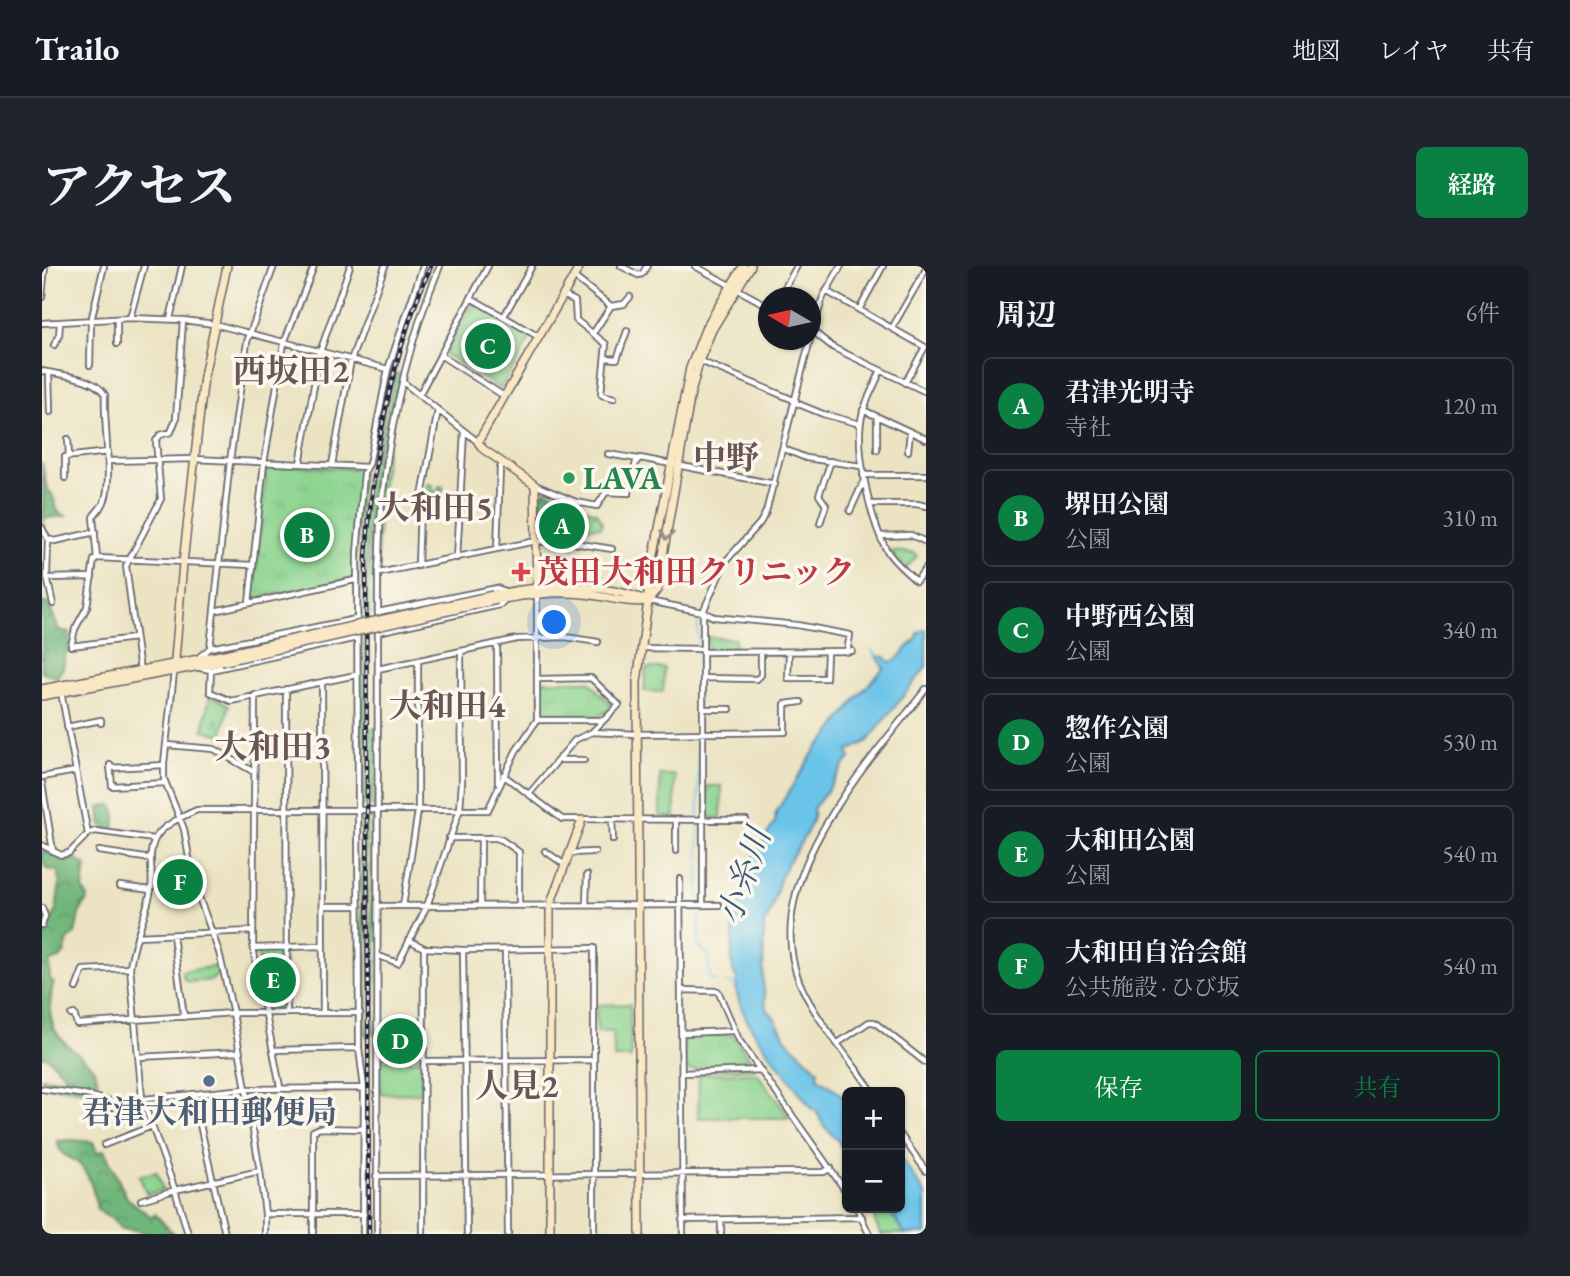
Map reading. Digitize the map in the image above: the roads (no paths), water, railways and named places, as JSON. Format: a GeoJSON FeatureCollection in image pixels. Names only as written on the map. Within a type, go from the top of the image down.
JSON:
{"type":"FeatureCollection","features":[{"type":"Feature","properties":{"kind":"street"},"geometry":{"type":"LineString","coordinates":[[42,297],[45,266]]}},
{"type":"Feature","properties":{"kind":"street"},"geometry":{"type":"LineString","coordinates":[[90,365],[91,321],[104,266]]}},
{"type":"Feature","properties":{"kind":"street"},"geometry":{"type":"LineString","coordinates":[[130,318],[144,266]]}},
{"type":"Feature","properties":{"kind":"street"},"geometry":{"type":"LineString","coordinates":[[170,319],[182,266]]}},
{"type":"Feature","properties":{"kind":"street"},"geometry":{"type":"LineString","coordinates":[[227,266],[204,376],[164,765],[165,783],[186,834],[193,881],[221,957],[260,1171],[265,1234]]}},
{"type":"Feature","properties":{"kind":"street"},"geometry":{"type":"LineString","coordinates":[[210,648],[230,461],[248,334],[274,266]]}},
{"type":"Feature","properties":{"kind":"street"},"geometry":{"type":"LineString","coordinates":[[249,603],[264,463],[284,343],[313,266]]}},
{"type":"Feature","properties":{"kind":"street"},"geometry":{"type":"LineString","coordinates":[[300,464],[320,352],[350,266]]}},
{"type":"Feature","properties":{"kind":"street"},"geometry":{"type":"LineString","coordinates":[[332,465],[351,360],[385,266]]}},
{"type":"Feature","properties":{"kind":"street"},"geometry":{"type":"LineString","coordinates":[[363,1234],[364,1088],[359,1048],[355,580],[364,473],[388,369],[423,266]]}},
{"type":"Feature","properties":{"kind":"street"},"geometry":{"type":"LineString","coordinates":[[377,1234],[378,573],[382,493],[415,333],[440,266]]}},
{"type":"Feature","properties":{"kind":"street"},"geometry":{"type":"LineString","coordinates":[[419,395],[487,266]]}},
{"type":"Feature","properties":{"kind":"street"},"geometry":{"type":"LineString","coordinates":[[504,316],[532,266]]}},
{"type":"Feature","properties":{"kind":"street"},"geometry":{"type":"LineString","coordinates":[[478,442],[580,266]]}},
{"type":"Feature","properties":{"kind":"street"},"geometry":{"type":"LineString","coordinates":[[621,266],[638,275],[642,274],[647,266]]}},
{"type":"Feature","properties":{"kind":"street"},"geometry":{"type":"LineString","coordinates":[[695,266],[758,301]]}},
{"type":"Feature","properties":{"kind":"street"},"geometry":{"type":"LineString","coordinates":[[639,1234],[637,682],[648,584],[691,393],[712,330],[743,266]]}},
{"type":"Feature","properties":{"kind":"street"},"geometry":{"type":"LineString","coordinates":[[676,465],[685,391],[694,356],[706,327],[751,266]]}},
{"type":"Feature","properties":{"kind":"street"},"geometry":{"type":"LineString","coordinates":[[785,287],[797,266]]}},
{"type":"Feature","properties":{"kind":"street"},"geometry":{"type":"LineString","coordinates":[[821,305],[841,266]]}},
{"type":"Feature","properties":{"kind":"street"},"geometry":{"type":"LineString","coordinates":[[859,310],[883,266]]}},
{"type":"Feature","properties":{"kind":"street"},"geometry":{"type":"LineString","coordinates":[[892,328],[926,269]]}},
{"type":"Feature","properties":{"kind":"street"},"geometry":{"type":"LineString","coordinates":[[574,278],[611,306],[624,304],[630,297]]}},
{"type":"Feature","properties":{"kind":"street"},"geometry":{"type":"LineString","coordinates":[[826,292],[926,346],[905,383]]}},
{"type":"Feature","properties":{"kind":"street"},"geometry":{"type":"LineString","coordinates":[[563,295],[575,303],[576,320],[606,344],[601,393],[602,396],[614,398]]}},
{"type":"Feature","properties":{"kind":"street"},"geometry":{"type":"LineString","coordinates":[[471,298],[540,337]]}},
{"type":"Feature","properties":{"kind":"street"},"geometry":{"type":"LineString","coordinates":[[594,332],[611,306]]}},
{"type":"Feature","properties":{"kind":"street"},"geometry":{"type":"LineString","coordinates":[[42,323],[130,318],[214,324],[388,369]]}},
{"type":"Feature","properties":{"kind":"street"},"geometry":{"type":"LineString","coordinates":[[117,319],[117,344]]}},
{"type":"Feature","properties":{"kind":"street"},"geometry":{"type":"LineString","coordinates":[[140,672],[126,566],[161,499],[157,437],[170,432],[176,419],[183,320]]}},
{"type":"Feature","properties":{"kind":"street"},"geometry":{"type":"LineString","coordinates":[[54,345],[59,336],[60,323]]}},
{"type":"Feature","properties":{"kind":"street"},"geometry":{"type":"LineString","coordinates":[[605,358],[617,359],[627,331]]}},
{"type":"Feature","properties":{"kind":"street"},"geometry":{"type":"LineString","coordinates":[[821,338],[834,348],[880,372],[926,392]]}},
{"type":"Feature","properties":{"kind":"street"},"geometry":{"type":"LineString","coordinates":[[703,905],[703,612],[725,562],[760,523],[775,484],[808,350]]}},
{"type":"Feature","properties":{"kind":"street"},"geometry":{"type":"LineString","coordinates":[[440,355],[505,397]]}},
{"type":"Feature","properties":{"kind":"street"},"geometry":{"type":"LineString","coordinates":[[700,361],[822,414],[860,424]]}},
{"type":"Feature","properties":{"kind":"street"},"geometry":{"type":"LineString","coordinates":[[42,371],[73,377],[104,391],[109,461],[104,503],[93,517],[97,558],[94,560],[87,607],[75,629],[71,646],[135,638]]}},
{"type":"Feature","properties":{"kind":"street"},"geometry":{"type":"LineString","coordinates":[[880,372],[863,410],[860,424],[861,466],[880,536],[894,560],[916,581],[926,568]]}},
{"type":"Feature","properties":{"kind":"street"},"geometry":{"type":"LineString","coordinates":[[49,373],[50,411]]}},
{"type":"Feature","properties":{"kind":"street"},"geometry":{"type":"LineString","coordinates":[[403,382],[478,442],[483,449],[535,485],[576,502],[597,506],[606,492],[629,493],[638,459]]}},
{"type":"Feature","properties":{"kind":"street"},"geometry":{"type":"LineString","coordinates":[[418,566],[420,507],[438,410]]}},
{"type":"Feature","properties":{"kind":"street"},"geometry":{"type":"LineString","coordinates":[[863,410],[926,439]]}},
{"type":"Feature","properties":{"kind":"street"},"geometry":{"type":"LineString","coordinates":[[877,417],[877,450]]}},
{"type":"Feature","properties":{"kind":"street"},"geometry":{"type":"LineString","coordinates":[[457,558],[464,431]]}},
{"type":"Feature","properties":{"kind":"street"},"geometry":{"type":"LineString","coordinates":[[908,451],[910,432]]}},
{"type":"Feature","properties":{"kind":"street"},"geometry":{"type":"LineString","coordinates":[[68,439],[69,456]]}},
{"type":"Feature","properties":{"kind":"street"},"geometry":{"type":"LineString","coordinates":[[784,449],[806,458],[861,466]]}},
{"type":"Feature","properties":{"kind":"street"},"geometry":{"type":"LineString","coordinates":[[65,478],[64,458],[107,452]]}},
{"type":"Feature","properties":{"kind":"street"},"geometry":{"type":"LineString","coordinates":[[608,454],[775,484]]}},
{"type":"Feature","properties":{"kind":"street"},"geometry":{"type":"LineString","coordinates":[[109,461],[194,459],[367,467]]}},
{"type":"Feature","properties":{"kind":"street"},"geometry":{"type":"LineString","coordinates":[[820,523],[826,505],[819,495],[831,461]]}},
{"type":"Feature","properties":{"kind":"street"},"geometry":{"type":"LineString","coordinates":[[497,549],[500,468],[504,463]]}},
{"type":"Feature","properties":{"kind":"street"},"geometry":{"type":"LineString","coordinates":[[864,478],[926,475]]}},
{"type":"Feature","properties":{"kind":"street"},"geometry":{"type":"LineString","coordinates":[[850,511],[864,478]]}},
{"type":"Feature","properties":{"kind":"street"},"geometry":{"type":"LineString","coordinates":[[188,1234],[143,1100],[130,968],[151,890],[154,839],[179,818],[197,810],[488,810],[503,775],[537,720],[535,485]]}},
{"type":"Feature","properties":{"kind":"street"},"geometry":{"type":"LineString","coordinates":[[870,504],[926,506]]}},
{"type":"Feature","properties":{"kind":"street"},"geometry":{"type":"LineString","coordinates":[[42,528],[48,539],[48,578],[53,604]]}},
{"type":"Feature","properties":{"kind":"street"},"geometry":{"type":"LineString","coordinates":[[48,539],[55,541],[95,532]]}},
{"type":"Feature","properties":{"kind":"street"},"geometry":{"type":"LineString","coordinates":[[880,536],[911,535],[926,542]]}},
{"type":"Feature","properties":{"kind":"street"},"geometry":{"type":"LineString","coordinates":[[378,573],[536,541],[574,542],[612,549]]}},
{"type":"Feature","properties":{"kind":"street"},"geometry":{"type":"LineString","coordinates":[[97,558],[252,565]]}},
{"type":"Feature","properties":{"kind":"street"},"geometry":{"type":"LineString","coordinates":[[48,578],[92,577]]}},
{"type":"Feature","properties":{"kind":"street"},"geometry":{"type":"LineString","coordinates":[[214,611],[355,580]]}},
{"type":"Feature","properties":{"kind":"street"},"geometry":{"type":"LineString","coordinates":[[378,612],[497,588],[507,595]]}},
{"type":"Feature","properties":{"kind":"street"},"geometry":{"type":"LineString","coordinates":[[42,696],[495,597],[537,591],[598,590],[635,596],[714,617],[797,625],[850,635],[850,652],[642,648]]}},
{"type":"Feature","properties":{"kind":"street"},"geometry":{"type":"LineString","coordinates":[[378,632],[500,605],[507,595]]}},
{"type":"Feature","properties":{"kind":"street"},"geometry":{"type":"LineString","coordinates":[[196,663],[210,648],[356,619]]}},
{"type":"Feature","properties":{"kind":"street"},"geometry":{"type":"LineString","coordinates":[[378,669],[537,637],[565,637],[598,642]]}},
{"type":"Feature","properties":{"kind":"street"},"geometry":{"type":"LineString","coordinates":[[196,663],[211,670],[357,638]]}},
{"type":"Feature","properties":{"kind":"street"},"geometry":{"type":"LineString","coordinates":[[497,644],[498,786]]}},
{"type":"Feature","properties":{"kind":"street"},"geometry":{"type":"LineString","coordinates":[[379,956],[398,963],[427,906],[460,809],[461,652]]}},
{"type":"Feature","properties":{"kind":"street"},"geometry":{"type":"LineString","coordinates":[[704,678],[757,679],[761,675],[761,652]]}},
{"type":"Feature","properties":{"kind":"street"},"geometry":{"type":"LineString","coordinates":[[789,652],[788,678],[826,678],[827,652]]}},
{"type":"Feature","properties":{"kind":"street"},"geometry":{"type":"LineString","coordinates":[[403,906],[418,811],[418,662]]}},
{"type":"Feature","properties":{"kind":"street"},"geometry":{"type":"LineString","coordinates":[[42,689],[174,668]]}},
{"type":"Feature","properties":{"kind":"street"},"geometry":{"type":"LineString","coordinates":[[211,670],[210,692],[231,701],[356,675]]}},
{"type":"Feature","properties":{"kind":"street"},"geometry":{"type":"LineString","coordinates":[[529,794],[575,740],[592,732],[619,705],[591,678],[537,679]]}},
{"type":"Feature","properties":{"kind":"street"},"geometry":{"type":"LineString","coordinates":[[322,682],[323,1012]]}},
{"type":"Feature","properties":{"kind":"street"},"geometry":{"type":"LineString","coordinates":[[286,689],[287,1012]]}},
{"type":"Feature","properties":{"kind":"street"},"geometry":{"type":"LineString","coordinates":[[869,1087],[810,1004],[793,959],[791,926],[798,884],[808,859],[833,815],[866,766],[926,689]]}},
{"type":"Feature","properties":{"kind":"street"},"geometry":{"type":"LineString","coordinates":[[61,692],[88,834]]}},
{"type":"Feature","properties":{"kind":"street"},"geometry":{"type":"LineString","coordinates":[[255,695],[253,948],[280,1087]]}},
{"type":"Feature","properties":{"kind":"street"},"geometry":{"type":"LineString","coordinates":[[592,732],[785,732],[785,704],[801,702]]}},
{"type":"Feature","properties":{"kind":"street"},"geometry":{"type":"LineString","coordinates":[[704,709],[730,709]]}},
{"type":"Feature","properties":{"kind":"street"},"geometry":{"type":"LineString","coordinates":[[67,727],[101,720],[101,723]]}},
{"type":"Feature","properties":{"kind":"street"},"geometry":{"type":"LineString","coordinates":[[537,720],[603,720]]}},
{"type":"Feature","properties":{"kind":"street"},"geometry":{"type":"LineString","coordinates":[[167,745],[214,749],[255,772]]}},
{"type":"Feature","properties":{"kind":"street"},"geometry":{"type":"LineString","coordinates":[[558,761],[584,760]]}},
{"type":"Feature","properties":{"kind":"street"},"geometry":{"type":"LineString","coordinates":[[164,765],[110,767],[112,786],[165,783]]}},
{"type":"Feature","properties":{"kind":"street"},"geometry":{"type":"LineString","coordinates":[[42,777],[76,771]]}},
{"type":"Feature","properties":{"kind":"street"},"geometry":{"type":"LineString","coordinates":[[503,775],[556,817],[582,820],[746,820]]}},
{"type":"Feature","properties":{"kind":"street"},"geometry":{"type":"LineString","coordinates":[[42,783],[53,852]]}},
{"type":"Feature","properties":{"kind":"street"},"geometry":{"type":"LineString","coordinates":[[612,819],[613,841]]}},
{"type":"Feature","properties":{"kind":"street"},"geometry":{"type":"LineString","coordinates":[[550,1234],[550,905],[582,820]]}},
{"type":"Feature","properties":{"kind":"street"},"geometry":{"type":"LineString","coordinates":[[676,820],[677,851]]}},
{"type":"Feature","properties":{"kind":"street"},"geometry":{"type":"LineString","coordinates":[[42,845],[61,855],[69,853],[88,834],[98,831],[154,839]]}},
{"type":"Feature","properties":{"kind":"street"},"geometry":{"type":"LineString","coordinates":[[449,838],[502,840],[519,852],[519,905]]}},
{"type":"Feature","properties":{"kind":"street"},"geometry":{"type":"LineString","coordinates":[[480,905],[481,838]]}},
{"type":"Feature","properties":{"kind":"street"},"geometry":{"type":"LineString","coordinates":[[99,850],[151,859]]}},
{"type":"Feature","properties":{"kind":"street"},"geometry":{"type":"LineString","coordinates":[[545,851],[565,865]]}},
{"type":"Feature","properties":{"kind":"street"},"geometry":{"type":"LineString","coordinates":[[569,852],[595,852]]}},
{"type":"Feature","properties":{"kind":"street"},"geometry":{"type":"LineString","coordinates":[[586,905],[587,875]]}},
{"type":"Feature","properties":{"kind":"street"},"geometry":{"type":"LineString","coordinates":[[680,879],[683,1234]]}},
{"type":"Feature","properties":{"kind":"street"},"geometry":{"type":"LineString","coordinates":[[120,886],[151,890]]}},
{"type":"Feature","properties":{"kind":"street"},"geometry":{"type":"LineString","coordinates":[[378,906],[719,905]]}},
{"type":"Feature","properties":{"kind":"street"},"geometry":{"type":"LineString","coordinates":[[323,906],[359,906]]}},
{"type":"Feature","properties":{"kind":"street"},"geometry":{"type":"LineString","coordinates":[[42,908],[45,916],[42,925]]}},
{"type":"Feature","properties":{"kind":"street"},"geometry":{"type":"LineString","coordinates":[[137,936],[253,930]]}},
{"type":"Feature","properties":{"kind":"street"},"geometry":{"type":"LineString","coordinates":[[173,935],[184,1017]]}},
{"type":"Feature","properties":{"kind":"street"},"geometry":{"type":"LineString","coordinates":[[409,940],[424,948],[463,950],[594,947],[594,1234]]}},
{"type":"Feature","properties":{"kind":"street"},"geometry":{"type":"LineString","coordinates":[[253,948],[323,946]]}},
{"type":"Feature","properties":{"kind":"street"},"geometry":{"type":"LineString","coordinates":[[423,1234],[424,948]]}},
{"type":"Feature","properties":{"kind":"street"},"geometry":{"type":"LineString","coordinates":[[463,950],[467,1234]]}},
{"type":"Feature","properties":{"kind":"street"},"geometry":{"type":"LineString","coordinates":[[505,950],[508,1234]]}},
{"type":"Feature","properties":{"kind":"street"},"geometry":{"type":"LineString","coordinates":[[76,988],[83,970],[130,968]]}},
{"type":"Feature","properties":{"kind":"street"},"geometry":{"type":"LineString","coordinates":[[682,990],[718,991],[733,1031],[842,1185]]}},
{"type":"Feature","properties":{"kind":"street"},"geometry":{"type":"LineString","coordinates":[[71,1015],[74,1014],[77,1024],[233,1013],[360,1013]]}},
{"type":"Feature","properties":{"kind":"street"},"geometry":{"type":"LineString","coordinates":[[838,1043],[874,1021],[926,1063]]}},
{"type":"Feature","properties":{"kind":"street"},"geometry":{"type":"LineString","coordinates":[[681,1033],[733,1031]]}},
{"type":"Feature","properties":{"kind":"street"},"geometry":{"type":"LineString","coordinates":[[273,1050],[359,1048]]}},
{"type":"Feature","properties":{"kind":"street"},"geometry":{"type":"LineString","coordinates":[[139,1057],[238,1052]]}},
{"type":"Feature","properties":{"kind":"street"},"geometry":{"type":"LineString","coordinates":[[424,1061],[593,1060]]}},
{"type":"Feature","properties":{"kind":"street"},"geometry":{"type":"LineString","coordinates":[[682,1073],[760,1070]]}},
{"type":"Feature","properties":{"kind":"street"},"geometry":{"type":"LineString","coordinates":[[42,1089],[114,1102],[280,1087],[364,1088]]}},
{"type":"Feature","properties":{"kind":"street"},"geometry":{"type":"LineString","coordinates":[[193,1094],[225,1234]]}},
{"type":"Feature","properties":{"kind":"street"},"geometry":{"type":"LineString","coordinates":[[93,1107],[104,1108],[143,1100]]}},
{"type":"Feature","properties":{"kind":"street"},"geometry":{"type":"LineString","coordinates":[[104,1145],[152,1126]]}},
{"type":"Feature","properties":{"kind":"street"},"geometry":{"type":"LineString","coordinates":[[313,1234],[313,1131],[320,1128],[364,1129]]}},
{"type":"Feature","properties":{"kind":"street"},"geometry":{"type":"LineString","coordinates":[[905,1141],[926,1171]]}},
{"type":"Feature","properties":{"kind":"street"},"geometry":{"type":"LineString","coordinates":[[376,1176],[824,1172],[831,1168]]}},
{"type":"Feature","properties":{"kind":"street"},"geometry":{"type":"LineString","coordinates":[[141,1200],[260,1171]]}},
{"type":"Feature","properties":{"kind":"street"},"geometry":{"type":"LineString","coordinates":[[860,1213],[869,1234]]}},
{"type":"Feature","properties":{"kind":"street"},"geometry":{"type":"LineString","coordinates":[[265,1214],[363,1214]]}},
{"type":"Feature","properties":{"kind":"street"},"geometry":{"type":"LineString","coordinates":[[682,1220],[862,1217]]}},
{"type":"Feature","properties":{"kind":"street"},"geometry":{"type":"LineString","coordinates":[[720,1220],[721,1234]]}},
{"type":"Feature","properties":{"kind":"water"},"geometry":{"type":"Polygon","coordinates":[[[926,629],[926,667],[868,741],[848,751],[850,758],[813,808],[811,822],[783,872],[764,924],[763,982],[766,1008],[786,1039],[818,1070],[818,1078],[842,1097],[842,1148],[823,1125],[817,1112],[811,1108],[763,1045],[742,1009],[733,970],[734,928],[737,911],[751,877],[749,870],[757,850],[765,843],[763,841],[775,822],[776,812],[817,747],[884,668],[876,656],[885,657],[890,662],[896,660],[917,638],[918,633],[926,629]]]}},
{"type":"Feature","properties":{"kind":"water"},"geometry":{"type":"Polygon","coordinates":[[[905,1164],[926,1195],[926,1234],[905,1234],[891,1213],[905,1213],[905,1164]]]}},
{"type":"Feature","properties":{"kind":"waterway"},"geometry":{"type":"LineString","coordinates":[[698,623],[698,646]]}},
{"type":"Feature","properties":{"kind":"waterway"},"geometry":{"type":"LineString","coordinates":[[872,650],[878,657]]}},
{"type":"Feature","properties":{"kind":"waterway"},"geometry":{"type":"LineString","coordinates":[[698,653],[698,729]]}},
{"type":"Feature","properties":{"kind":"waterway"},"geometry":{"type":"LineString","coordinates":[[698,737],[699,816]]}},
{"type":"Feature","properties":{"kind":"waterway","name":"小糸川"},"geometry":{"type":"LineString","coordinates":[[699,824],[699,901]]}},
{"type":"Feature","properties":{"kind":"waterway","name":"小糸川"},"geometry":{"type":"LineString","coordinates":[[699,909],[699,946],[708,955],[710,979],[717,981]]}},
{"type":"Feature","properties":{"kind":"waterway"},"geometry":{"type":"LineString","coordinates":[[726,983],[735,985]]}},
{"type":"Feature","properties":{"kind":"railway"},"geometry":{"type":"LineString","coordinates":[[369,1234],[366,556],[373,482],[394,372],[431,266]]}},
{"type":"Feature","properties":{"kind":"place","name":"中野西公園"},"geometry":{"type":"Point","coordinates":[488,346]}},
{"type":"Feature","properties":{"kind":"place","name":"LAVA"},"geometry":{"type":"Point","coordinates":[569,478]}},
{"type":"Feature","properties":{"kind":"place","name":"君津光明寺"},"geometry":{"type":"Point","coordinates":[562,526]}},
{"type":"Feature","properties":{"kind":"place","name":"堺田公園"},"geometry":{"type":"Point","coordinates":[307,535]}},
{"type":"Feature","properties":{"kind":"place","name":"茂田大和田クリニック"},"geometry":{"type":"Point","coordinates":[521,572]}},
{"type":"Feature","properties":{"kind":"place","name":"大和田自治会館"},"geometry":{"type":"Point","coordinates":[180,882]}},
{"type":"Feature","properties":{"kind":"place","name":"大和田公園"},"geometry":{"type":"Point","coordinates":[273,980]}},
{"type":"Feature","properties":{"kind":"place","name":"惣作公園"},"geometry":{"type":"Point","coordinates":[400,1041]}},
{"type":"Feature","properties":{"kind":"place","name":"君津大和田郵便局"},"geometry":{"type":"Point","coordinates":[209,1081]}},
{"type":"Feature","properties":{"kind":"district","name":"西坂田2"},"geometry":{"type":"Point","coordinates":[291,370]}},
{"type":"Feature","properties":{"kind":"district","name":"中野"},"geometry":{"type":"Point","coordinates":[726,457]}},
{"type":"Feature","properties":{"kind":"district","name":"大和田5"},"geometry":{"type":"Point","coordinates":[435,507]}},
{"type":"Feature","properties":{"kind":"district","name":"大和田4"},"geometry":{"type":"Point","coordinates":[447,705]}},
{"type":"Feature","properties":{"kind":"district","name":"大和田3"},"geometry":{"type":"Point","coordinates":[273,746]}},
{"type":"Feature","properties":{"kind":"district","name":"人見2"},"geometry":{"type":"Point","coordinates":[517,1085]}}]}
